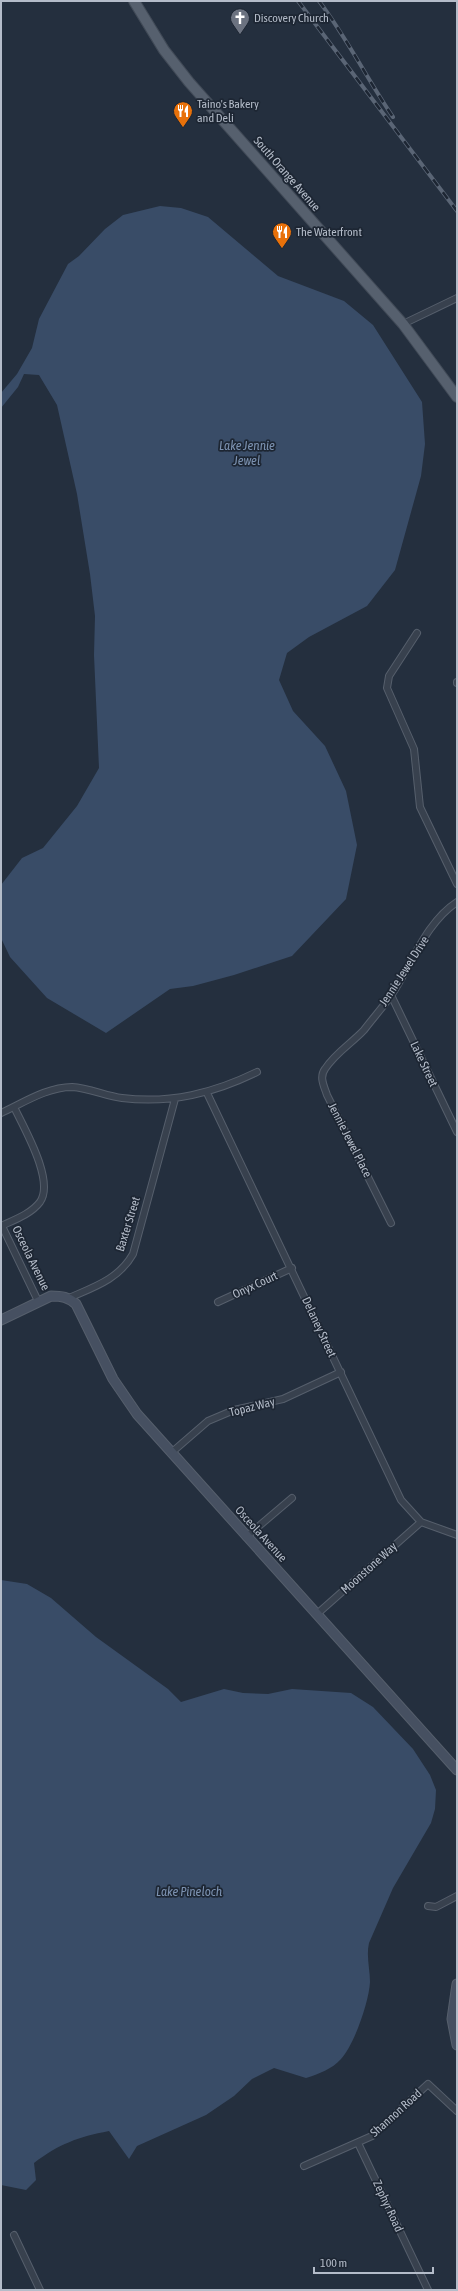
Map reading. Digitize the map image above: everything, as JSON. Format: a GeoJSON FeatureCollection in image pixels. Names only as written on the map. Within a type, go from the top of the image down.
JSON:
{"type":"FeatureCollection","features":[{"type":"Feature","properties":{"kind":"main road","name":"South Orange Avenue"},"geometry":{"type":"LineString","coordinates":[[134,1],[164,50],[189,82],[403,324],[457,397]]}},
{"type":"Feature","properties":{"kind":"street"},"geometry":{"type":"LineString","coordinates":[[403,324],[457,298]]}},
{"type":"Feature","properties":{"kind":"street"},"geometry":{"type":"LineString","coordinates":[[417,633],[389,676],[387,688],[414,749],[420,808],[457,884]]}},
{"type":"Feature","properties":{"kind":"street","name":"Jennie Jewel Drive"},"geometry":{"type":"LineString","coordinates":[[334,1057],[363,1030],[391,995],[435,922],[448,908],[457,902]]}},
{"type":"Feature","properties":{"kind":"street","name":"Lake Street"},"geometry":{"type":"LineString","coordinates":[[391,995],[457,1132]]}},
{"type":"Feature","properties":{"kind":"street","name":"Jennie Jewel Place"},"geometry":{"type":"LineString","coordinates":[[334,1057],[322,1074],[324,1087],[391,1223]]}},
{"type":"Feature","properties":{"kind":"street"},"geometry":{"type":"LineString","coordinates":[[1,1113],[45,1092],[72,1087],[141,1100],[175,1099],[207,1093],[257,1072]]}},
{"type":"Feature","properties":{"kind":"street","name":"Delaney Street"},"geometry":{"type":"LineString","coordinates":[[207,1093],[292,1268],[401,1500],[420,1522],[457,1535]]}},
{"type":"Feature","properties":{"kind":"street","name":"Baxter Street"},"geometry":{"type":"LineString","coordinates":[[69,1298],[118,1274],[126,1266],[133,1254],[175,1099]]}},
{"type":"Feature","properties":{"kind":"street"},"geometry":{"type":"LineString","coordinates":[[2,1226],[32,1210],[41,1201],[44,1183],[41,1165],[14,1107]]}},
{"type":"Feature","properties":{"kind":"street","name":"Osceola Avenue"},"geometry":{"type":"LineString","coordinates":[[2,1226],[38,1301]]}},
{"type":"Feature","properties":{"kind":"street","name":"Onyx Court"},"geometry":{"type":"LineString","coordinates":[[218,1302],[292,1268]]}},
{"type":"Feature","properties":{"kind":"street"},"geometry":{"type":"LineString","coordinates":[[1,1320],[51,1296],[69,1298]]}},
{"type":"Feature","properties":{"kind":"street","name":"Osceola Avenue"},"geometry":{"type":"LineString","coordinates":[[69,1298],[82,1313],[104,1362],[124,1396],[137,1414],[457,1770]]}},
{"type":"Feature","properties":{"kind":"street","name":"Topaz Way"},"geometry":{"type":"LineString","coordinates":[[171,1453],[208,1421],[234,1410],[283,1399],[341,1372]]}},
{"type":"Feature","properties":{"kind":"street"},"geometry":{"type":"LineString","coordinates":[[246,1537],[292,1498]]}},
{"type":"Feature","properties":{"kind":"street","name":"Moonstone Way"},"geometry":{"type":"LineString","coordinates":[[317,1614],[420,1522]]}},
{"type":"Feature","properties":{"kind":"street"},"geometry":{"type":"LineString","coordinates":[[428,1906],[436,1907],[457,1896]]}},
{"type":"Feature","properties":{"kind":"street"},"geometry":{"type":"LineString","coordinates":[[457,1984],[452,2018],[457,2045]]}},
{"type":"Feature","properties":{"kind":"street","name":"Shannon Road"},"geometry":{"type":"LineString","coordinates":[[304,2166],[372,2136],[389,2122],[428,2084],[457,2111]]}},
{"type":"Feature","properties":{"kind":"street","name":"Zephyr Road"},"geometry":{"type":"LineString","coordinates":[[358,2143],[428,2290]]}},
{"type":"Feature","properties":{"kind":"street"},"geometry":{"type":"LineString","coordinates":[[14,2235],[40,2290]]}},
{"type":"Feature","properties":{"kind":"water","name":"Lake Jennie Jewel"},"geometry":{"type":"Polygon","coordinates":[[[160,206],[181,208],[208,217],[278,276],[344,301],[373,325],[422,402],[425,444],[421,476],[395,570],[367,606],[309,637],[287,653],[279,680],[293,711],[325,746],[346,791],[357,845],[346,899],[292,956],[234,975],[193,986],[170,989],[106,1033],[47,998],[10,957],[1,938],[1,885],[22,858],[43,848],[77,806],[99,768],[94,655],[95,616],[77,494],[57,405],[39,375],[24,374],[18,387],[1,408],[1,393],[17,374],[32,348],[39,319],[68,264],[79,256],[105,229],[123,215],[160,206]]]}},
{"type":"Feature","properties":{"kind":"water","name":"Lake Pineloch"},"geometry":{"type":"Polygon","coordinates":[[[1,1580],[27,1584],[51,1598],[96,1637],[168,1689],[181,1702],[224,1689],[243,1693],[268,1694],[292,1689],[351,1693],[373,1707],[413,1749],[430,1775],[436,1790],[435,1809],[431,1823],[393,1888],[369,1943],[368,1958],[370,1982],[364,2011],[351,2044],[341,2059],[334,2066],[306,2078],[274,2068],[252,2079],[234,2096],[206,2115],[137,2146],[129,2159],[109,2131],[69,2142],[43,2156],[34,2163],[36,2180],[26,2190],[1,2185],[1,1580]]]}},
{"type":"Feature","properties":{"kind":"railway"},"geometry":{"type":"LineString","coordinates":[[298,1],[457,211]]}},
{"type":"Feature","properties":{"kind":"railway"},"geometry":{"type":"LineString","coordinates":[[319,1],[339,29],[393,117]]}},
{"type":"Feature","properties":{"kind":"place","name":"Discovery Church"},"geometry":{"type":"Point","coordinates":[240,35]}},
{"type":"Feature","properties":{"kind":"place","name":"Taino's Bakery and Deli"},"geometry":{"type":"Point","coordinates":[183,128]}},
{"type":"Feature","properties":{"kind":"place","name":"The Waterfront"},"geometry":{"type":"Point","coordinates":[282,249]}}]}
